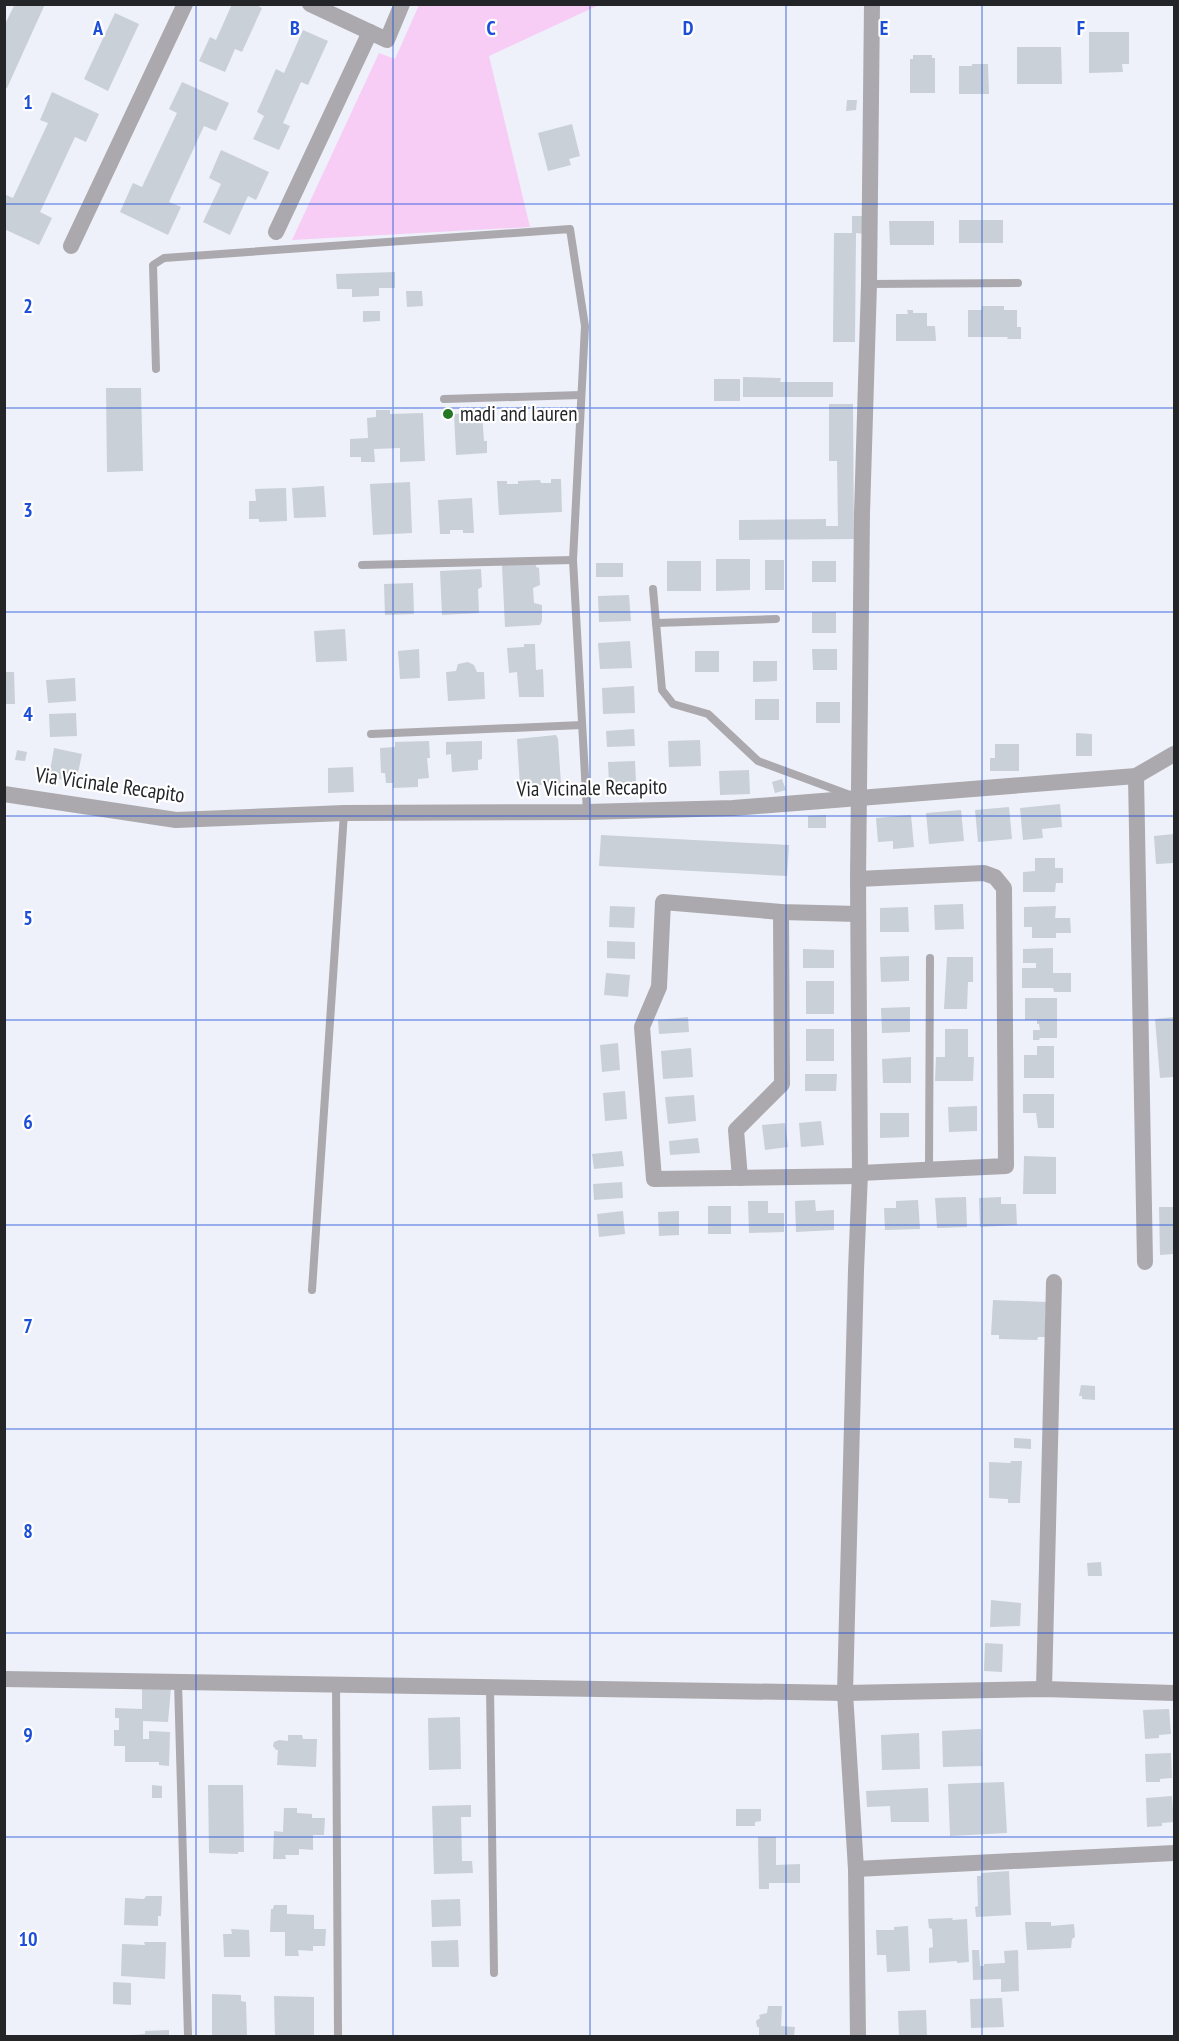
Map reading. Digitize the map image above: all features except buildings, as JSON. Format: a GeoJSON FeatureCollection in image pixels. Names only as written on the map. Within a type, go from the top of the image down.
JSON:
{"type":"FeatureCollection","features":[{"type":"Feature","properties":{"kind":"street"},"geometry":{"type":"LineString","coordinates":[[71,246],[185,4]]}},
{"type":"Feature","properties":{"kind":"street"},"geometry":{"type":"LineString","coordinates":[[310,4],[387,40],[402,4]]}},
{"type":"Feature","properties":{"kind":"street"},"geometry":{"type":"LineString","coordinates":[[858,2037],[856,1869],[845,1693],[850,1451],[860,1174],[858,879],[862,513],[869,284],[872,4]]}},
{"type":"Feature","properties":{"kind":"street"},"geometry":{"type":"LineString","coordinates":[[276,232],[370,32]]}},
{"type":"Feature","properties":{"kind":"street","name":"Via Vicinale Recapito"},"geometry":{"type":"LineString","coordinates":[[4,794],[176,820],[344,813],[587,812],[734,808],[1136,777],[1174,754]]}},
{"type":"Feature","properties":{"kind":"street"},"geometry":{"type":"LineString","coordinates":[[1136,777],[1144,1262]]}},
{"type":"Feature","properties":{"kind":"street"},"geometry":{"type":"LineString","coordinates":[[858,879],[984,873],[995,877],[1004,888],[1006,1166],[860,1174],[654,1179],[642,1027],[659,987],[663,902],[781,912],[858,914]]}},
{"type":"Feature","properties":{"kind":"street"},"geometry":{"type":"LineString","coordinates":[[740,1178],[736,1130],[782,1084],[781,912]]}},
{"type":"Feature","properties":{"kind":"street"},"geometry":{"type":"LineString","coordinates":[[1044,1689],[1054,1282]]}},
{"type":"Feature","properties":{"kind":"street"},"geometry":{"type":"LineString","coordinates":[[4,1679],[845,1693],[1044,1689],[1174,1692]]}},
{"type":"Feature","properties":{"kind":"street"},"geometry":{"type":"LineString","coordinates":[[856,1869],[1174,1853]]}},
{"type":"Feature","properties":{"kind":"lane"},"geometry":{"type":"LineString","coordinates":[[156,369],[153,265],[164,258],[570,229],[585,326],[573,560],[587,812]]}},
{"type":"Feature","properties":{"kind":"lane"},"geometry":{"type":"LineString","coordinates":[[869,284],[1018,284]]}},
{"type":"Feature","properties":{"kind":"lane"},"geometry":{"type":"LineString","coordinates":[[444,399],[581,395]]}},
{"type":"Feature","properties":{"kind":"lane"},"geometry":{"type":"LineString","coordinates":[[362,564],[573,560]]}},
{"type":"Feature","properties":{"kind":"lane"},"geometry":{"type":"LineString","coordinates":[[653,589],[662,690],[673,704],[708,714],[758,761],[859,798]]}},
{"type":"Feature","properties":{"kind":"lane"},"geometry":{"type":"LineString","coordinates":[[656,623],[776,619]]}},
{"type":"Feature","properties":{"kind":"lane"},"geometry":{"type":"LineString","coordinates":[[372,734],[582,725]]}},
{"type":"Feature","properties":{"kind":"lane"},"geometry":{"type":"LineString","coordinates":[[312,1290],[344,813]]}},
{"type":"Feature","properties":{"kind":"lane"},"geometry":{"type":"LineString","coordinates":[[929,1169],[930,958]]}},
{"type":"Feature","properties":{"kind":"lane"},"geometry":{"type":"LineString","coordinates":[[178,1682],[188,2037]]}},
{"type":"Feature","properties":{"kind":"lane"},"geometry":{"type":"LineString","coordinates":[[336,1684],[338,2037]]}},
{"type":"Feature","properties":{"kind":"lane"},"geometry":{"type":"LineString","coordinates":[[490,1687],[494,1973]]}},
{"type":"Feature","properties":{"kind":"shaded area"},"geometry":{"type":"Polygon","coordinates":[[[419,5],[599,5],[489,56],[530,227],[292,240],[379,53],[395,59],[419,5]]]}},
{"type":"Feature","properties":{"kind":"place","name":"madi and lauren"},"geometry":{"type":"Point","coordinates":[448,414]}}]}
